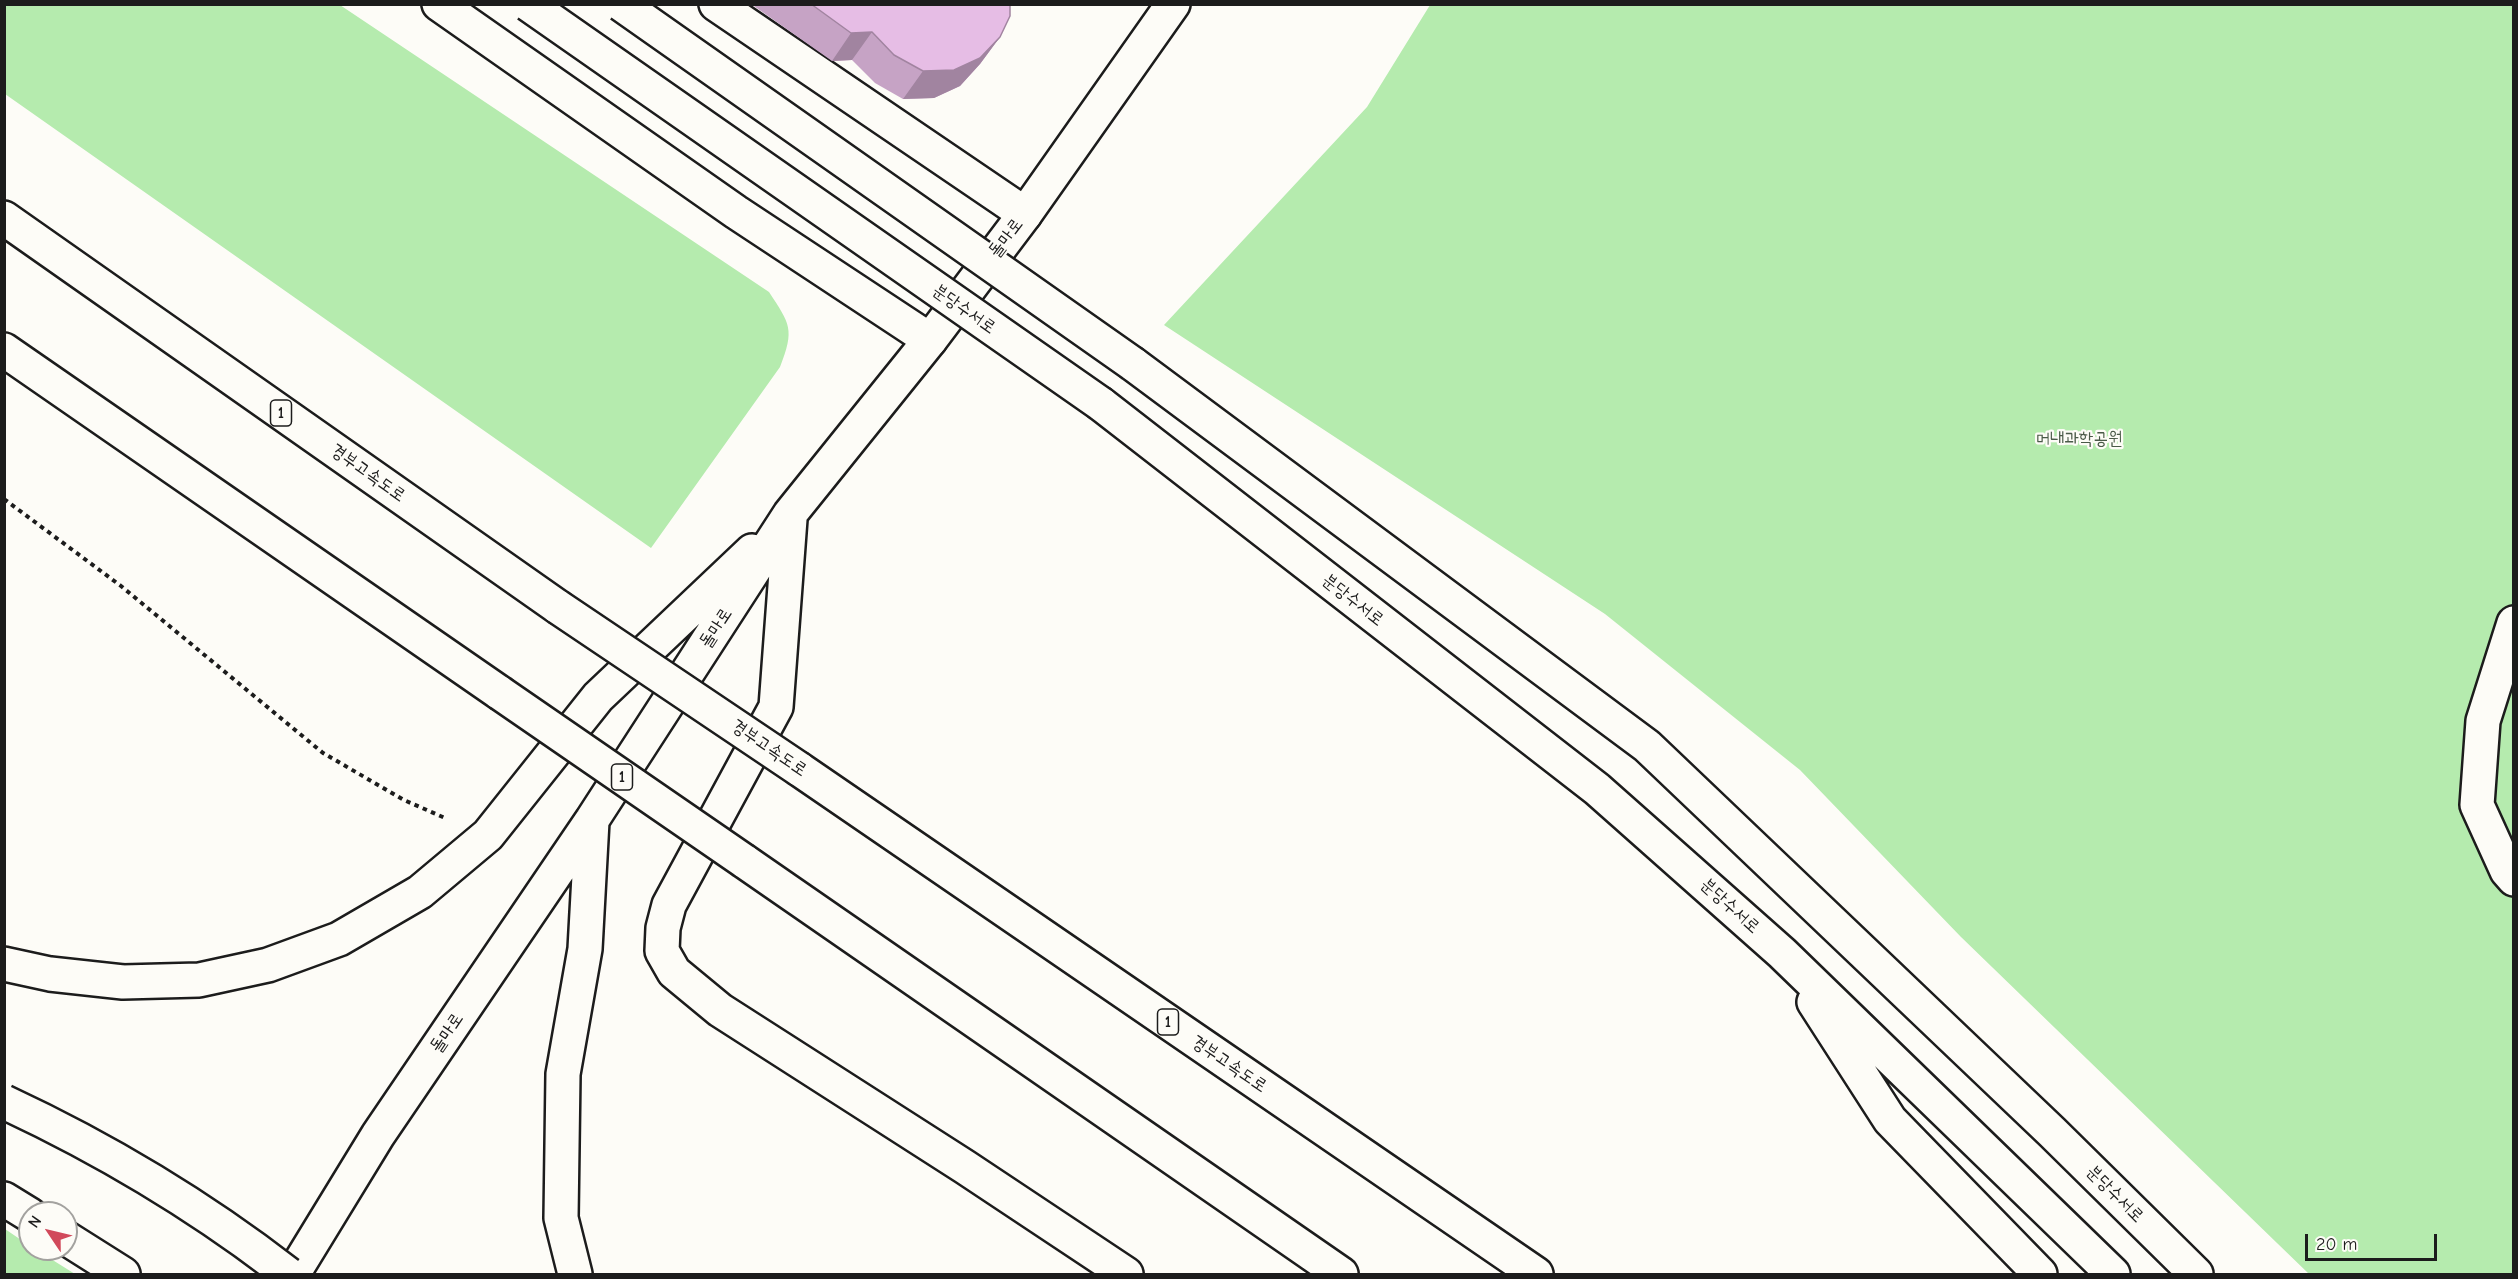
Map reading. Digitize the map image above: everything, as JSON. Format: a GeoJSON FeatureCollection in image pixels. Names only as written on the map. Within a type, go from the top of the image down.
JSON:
{"type":"FeatureCollection","features":[{"type":"Feature","properties":{"kind":"main road"},"geometry":{"type":"LineString","coordinates":[[439,4],[736,212],[930,340]]}},
{"type":"Feature","properties":{"kind":"main road","name":"분당수서로"},"geometry":{"type":"LineString","coordinates":[[528,4],[1101,404],[1597,789],[1782,952],[2113,1275]]}},
{"type":"Feature","properties":{"kind":"main road","name":"분당수서로"},"geometry":{"type":"LineString","coordinates":[[621,4],[1133,364],[1647,746],[2052,1132],[2196,1275]]}},
{"type":"Feature","properties":{"kind":"main road"},"geometry":{"type":"LineString","coordinates":[[716,4],[1024,214]]}},
{"type":"Feature","properties":{"kind":"main road","name":"돌마로"},"geometry":{"type":"LineString","coordinates":[[293,1275],[378,1134],[592,820],[790,514],[930,340],[1024,214],[1173,4]]}},
{"type":"Feature","properties":{"kind":"main road","name":"경부고속도로"},"geometry":{"type":"LineString","coordinates":[[4,218],[558,607],[799,769],[1536,1275]]}},
{"type":"Feature","properties":{"kind":"main road","name":"1"},"geometry":{"type":"LineString","coordinates":[[4,350],[1341,1275]]}},
{"type":"Feature","properties":{"kind":"main road"},"geometry":{"type":"LineString","coordinates":[[4,964],[50,974],[123,982],[199,980],[268,965],[339,939],[420,892],[488,835],[598,697],[790,514]]}},
{"type":"Feature","properties":{"kind":"main road"},"geometry":{"type":"LineString","coordinates":[[790,514],[776,707],[669,905],[663,927],[662,951],[674,972],[720,1010],[965,1167],[1126,1275]]}},
{"type":"Feature","properties":{"kind":"main road"},"geometry":{"type":"LineString","coordinates":[[2514,623],[2483,721],[2477,805],[2506,871],[2514,879]]}},
{"type":"Feature","properties":{"kind":"main road"},"geometry":{"type":"LineString","coordinates":[[575,1275],[561,1218],[563,1074],[585,949],[592,820]]}},
{"type":"Feature","properties":{"kind":"main road"},"geometry":{"type":"LineString","coordinates":[[1782,952],[1890,1120],[2040,1275]]}},
{"type":"Feature","properties":{"kind":"main road"},"geometry":{"type":"LineString","coordinates":[[4,1102],[68,1132],[159,1184],[261,1253],[288,1275]]}},
{"type":"Feature","properties":{"kind":"main road"},"geometry":{"type":"LineString","coordinates":[[264,1275],[378,1134]]}},
{"type":"Feature","properties":{"kind":"main road"},"geometry":{"type":"LineString","coordinates":[[4,1199],[18,1208]]}},
{"type":"Feature","properties":{"kind":"main road"},"geometry":{"type":"LineString","coordinates":[[78,1246],[123,1275]]}},
{"type":"Feature","properties":{"kind":"path"},"geometry":{"type":"LineString","coordinates":[[4,500],[121,586],[323,753],[404,800],[488,835]]}},
{"type":"Feature","properties":{"kind":"green space"},"geometry":{"type":"Polygon","coordinates":[[[5,4],[340,5],[769,292],[782,312],[788,327],[788,344],[780,367],[651,548],[5,94],[5,4]]]}},
{"type":"Feature","properties":{"kind":"green space","name":"머내과학공원"},"geometry":{"type":"Polygon","coordinates":[[[1430,5],[2513,5],[2513,1274],[2309,1274],[1961,937],[1800,770],[1605,614],[1164,325],[1367,107],[1430,5]]]}},
{"type":"Feature","properties":{"kind":"green space"},"geometry":{"type":"Polygon","coordinates":[[[5,1229],[18,1238],[18,1261],[54,1261],[75,1274],[5,1274],[5,1229]]]}},
{"type":"Feature","properties":{"kind":"building"},"geometry":{"type":"Polygon","coordinates":[[[811,4],[1010,4],[1010,16],[1000,37],[980,58],[954,70],[923,71],[894,55],[872,32],[851,33],[811,4]]]}}]}
